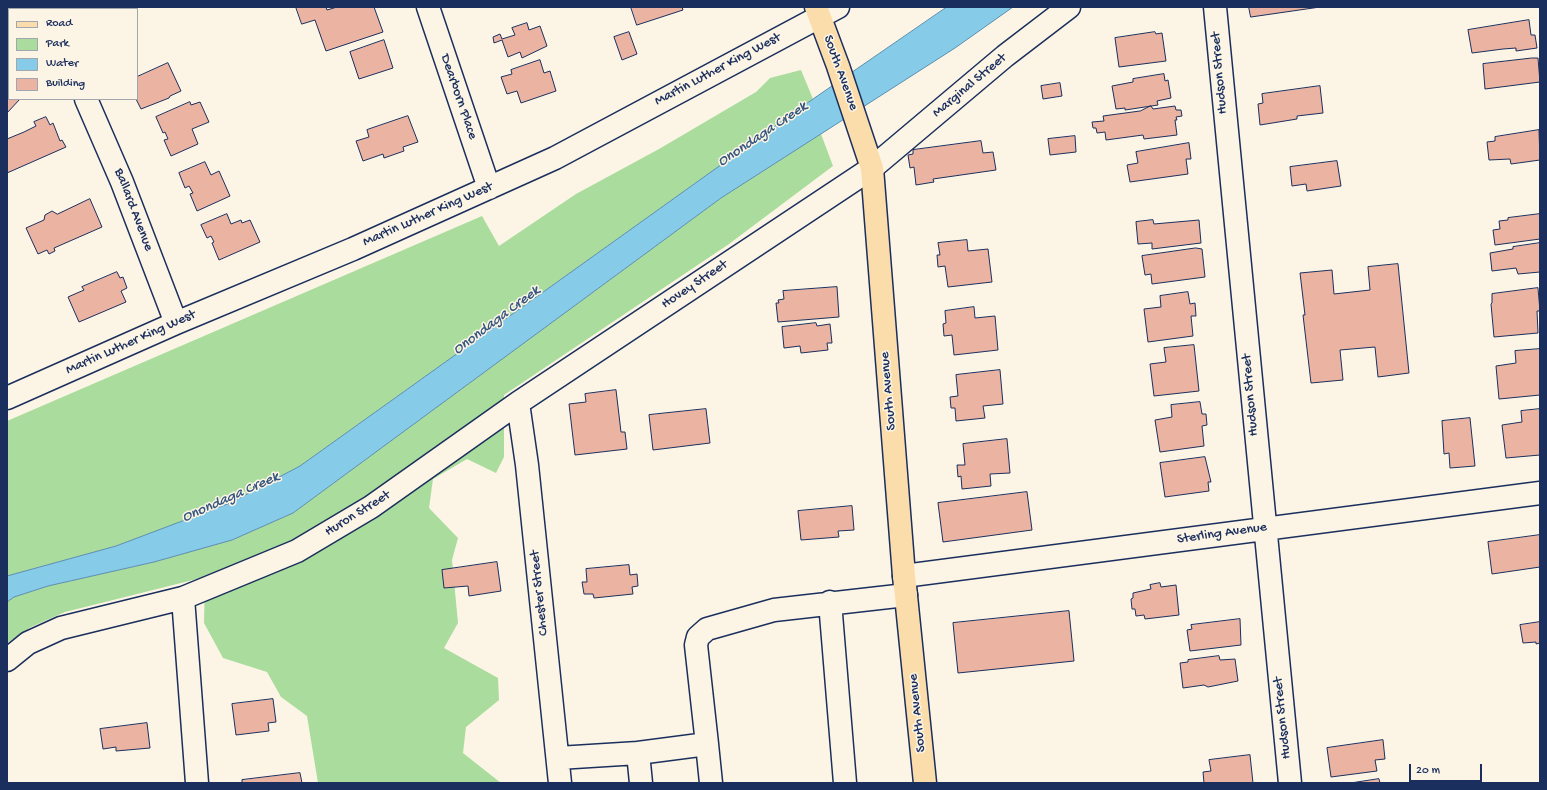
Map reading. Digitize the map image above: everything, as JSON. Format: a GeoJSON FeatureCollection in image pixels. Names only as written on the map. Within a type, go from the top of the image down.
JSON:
{"type":"FeatureCollection","features":[{"type":"Feature","properties":{"kind":"main road","name":"South Avenue"},"geometry":{"type":"LineString","coordinates":[[824,10],[838,66],[872,168],[877,251],[905,585],[925,783]]}},
{"type":"Feature","properties":{"kind":"street","name":"Dearborn Place"},"geometry":{"type":"LineString","coordinates":[[428,7],[489,188]]}},
{"type":"Feature","properties":{"kind":"street","name":"Marginal Street"},"geometry":{"type":"LineString","coordinates":[[872,168],[1005,56],[1069,7]]}},
{"type":"Feature","properties":{"kind":"street","name":"Hudson Street"},"geometry":{"type":"LineString","coordinates":[[1215,7],[1264,528],[1290,783]]}},
{"type":"Feature","properties":{"kind":"street","name":"Martin Luther King West"},"geometry":{"type":"LineString","coordinates":[[7,398],[176,323],[353,249],[555,158],[824,10]]}},
{"type":"Feature","properties":{"kind":"street","name":"Ballard Avenue"},"geometry":{"type":"LineString","coordinates":[[86,100],[122,182],[176,323]]}},
{"type":"Feature","properties":{"kind":"street","name":"Hovey Street"},"geometry":{"type":"LineString","coordinates":[[518,403],[872,168]]}},
{"type":"Feature","properties":{"kind":"street","name":"Huron Street"},"geometry":{"type":"LineString","coordinates":[[9,659],[28,643],[61,628],[183,598],[297,551],[372,507],[518,403]]}},
{"type":"Feature","properties":{"kind":"street","name":"Chester Street"},"geometry":{"type":"LineString","coordinates":[[518,403],[527,465],[560,783]]}},
{"type":"Feature","properties":{"kind":"street","name":"Sterling Avenue"},"geometry":{"type":"LineString","coordinates":[[707,744],[696,645],[698,637],[707,629],[774,610],[830,602],[905,585],[1264,528],[1540,493]]}},
{"type":"Feature","properties":{"kind":"street"},"geometry":{"type":"LineString","coordinates":[[183,598],[197,783]]}},
{"type":"Feature","properties":{"kind":"street"},"geometry":{"type":"LineString","coordinates":[[830,602],[845,783]]}},
{"type":"Feature","properties":{"kind":"street"},"geometry":{"type":"LineString","coordinates":[[558,758],[638,753],[707,744],[711,783]]}},
{"type":"Feature","properties":{"kind":"street"},"geometry":{"type":"LineString","coordinates":[[638,753],[641,783]]}},
{"type":"Feature","properties":{"kind":"green space"},"geometry":{"type":"Polygon","coordinates":[[[801,70],[813,99],[300,466],[230,503],[116,546],[7,576],[7,421],[482,216],[499,246],[576,194],[659,149],[756,92],[770,78],[801,70]]]}},
{"type":"Feature","properties":{"kind":"green space"},"geometry":{"type":"Polygon","coordinates":[[[821,134],[833,166],[729,244],[504,395],[504,457],[496,473],[467,459],[433,479],[429,508],[458,538],[452,560],[458,623],[444,648],[498,678],[499,700],[466,727],[463,753],[501,783],[318,783],[307,716],[281,697],[267,672],[223,658],[204,623],[205,577],[65,612],[31,627],[7,643],[7,602],[14,597],[48,586],[154,562],[232,540],[293,513],[721,198],[821,134]]]}},
{"type":"Feature","properties":{"kind":"water","name":"Onondaga Creek"},"geometry":{"type":"Polygon","coordinates":[[[947,7],[1013,7],[955,48],[721,198],[293,513],[232,540],[154,562],[48,586],[14,597],[7,602],[7,576],[116,546],[230,503],[300,466],[813,99],[947,7]]]}},
{"type":"Feature","properties":{"kind":"building"},"geometry":{"type":"Polygon","coordinates":[[[296,7],[326,7],[327,10],[337,7],[374,7],[383,32],[326,51],[315,20],[302,24],[296,7]]]}},
{"type":"Feature","properties":{"kind":"building"},"geometry":{"type":"Polygon","coordinates":[[[631,7],[682,7],[683,10],[637,25],[631,7]]]}},
{"type":"Feature","properties":{"kind":"building"},"geometry":{"type":"Polygon","coordinates":[[[1249,7],[1320,7],[1251,17],[1249,7]]]}},
{"type":"Feature","properties":{"kind":"building"},"geometry":{"type":"Polygon","coordinates":[[[1529,20],[1531,35],[1535,35],[1537,48],[1516,51],[1516,48],[1503,49],[1472,53],[1468,30],[1529,20]]]}},
{"type":"Feature","properties":{"kind":"building"},"geometry":{"type":"Polygon","coordinates":[[[527,23],[529,30],[540,26],[547,46],[522,58],[520,52],[508,57],[502,40],[494,43],[493,37],[500,34],[502,39],[515,35],[512,28],[527,23]]]}},
{"type":"Feature","properties":{"kind":"building"},"geometry":{"type":"Polygon","coordinates":[[[629,32],[637,54],[622,60],[614,37],[629,32]]]}},
{"type":"Feature","properties":{"kind":"building"},"geometry":{"type":"Polygon","coordinates":[[[1155,32],[1156,34],[1162,33],[1166,61],[1119,67],[1115,38],[1155,32]]]}},
{"type":"Feature","properties":{"kind":"building"},"geometry":{"type":"Polygon","coordinates":[[[384,40],[393,68],[359,79],[350,52],[384,40]]]}},
{"type":"Feature","properties":{"kind":"building"},"geometry":{"type":"Polygon","coordinates":[[[1538,58],[1540,82],[1485,89],[1483,64],[1538,58]]]}},
{"type":"Feature","properties":{"kind":"building"},"geometry":{"type":"Polygon","coordinates":[[[540,60],[544,73],[550,71],[556,91],[521,103],[517,91],[507,94],[501,77],[512,74],[511,70],[540,60]]]}},
{"type":"Feature","properties":{"kind":"building"},"geometry":{"type":"Polygon","coordinates":[[[168,63],[181,91],[170,96],[169,98],[141,109],[136,100],[138,100],[138,77],[168,63]]]}},
{"type":"Feature","properties":{"kind":"building"},"geometry":{"type":"Polygon","coordinates":[[[8,65],[8,100],[19,100],[7,113],[8,65]]]}},
{"type":"Feature","properties":{"kind":"building"},"geometry":{"type":"Polygon","coordinates":[[[1164,74],[1165,81],[1168,80],[1171,98],[1157,101],[1158,105],[1125,110],[1125,108],[1116,109],[1112,86],[1133,82],[1133,79],[1164,74]]]}},
{"type":"Feature","properties":{"kind":"building"},"geometry":{"type":"Polygon","coordinates":[[[1060,83],[1062,96],[1043,99],[1041,86],[1060,83]]]}},
{"type":"Feature","properties":{"kind":"building"},"geometry":{"type":"Polygon","coordinates":[[[1320,86],[1323,113],[1297,116],[1297,119],[1260,125],[1258,104],[1263,103],[1262,94],[1320,86]]]}},
{"type":"Feature","properties":{"kind":"building"},"geometry":{"type":"Polygon","coordinates":[[[190,102],[191,105],[200,102],[209,122],[192,129],[198,144],[171,156],[164,140],[168,139],[165,132],[163,133],[156,117],[190,102]]]}},
{"type":"Feature","properties":{"kind":"building"},"geometry":{"type":"Polygon","coordinates":[[[1151,106],[1153,109],[1175,106],[1176,110],[1181,110],[1182,116],[1176,117],[1177,120],[1175,120],[1177,135],[1144,139],[1143,135],[1106,140],[1105,132],[1097,133],[1096,128],[1093,128],[1092,122],[1104,121],[1103,116],[1140,111],[1151,106]]]}},
{"type":"Feature","properties":{"kind":"building"},"geometry":{"type":"Polygon","coordinates":[[[408,116],[418,142],[403,147],[404,151],[384,158],[383,154],[363,161],[356,141],[369,137],[367,130],[408,116]]]}},
{"type":"Feature","properties":{"kind":"building"},"geometry":{"type":"Polygon","coordinates":[[[46,117],[50,125],[53,123],[60,141],[62,140],[66,147],[7,173],[7,139],[36,126],[34,122],[46,117]]]}},
{"type":"Feature","properties":{"kind":"building"},"geometry":{"type":"Polygon","coordinates":[[[1539,130],[1540,160],[1511,164],[1510,159],[1489,160],[1487,142],[1495,141],[1495,137],[1539,130]]]}},
{"type":"Feature","properties":{"kind":"building"},"geometry":{"type":"Polygon","coordinates":[[[1075,136],[1076,152],[1050,155],[1048,139],[1075,136]]]}},
{"type":"Feature","properties":{"kind":"building"},"geometry":{"type":"Polygon","coordinates":[[[981,141],[983,153],[993,152],[996,170],[933,179],[934,182],[916,185],[914,167],[910,168],[908,155],[913,154],[913,150],[981,141]]]}},
{"type":"Feature","properties":{"kind":"building"},"geometry":{"type":"Polygon","coordinates":[[[1189,143],[1191,159],[1186,159],[1188,174],[1130,182],[1127,165],[1138,163],[1136,152],[1189,143]]]}},
{"type":"Feature","properties":{"kind":"building"},"geometry":{"type":"Polygon","coordinates":[[[1337,161],[1341,186],[1307,191],[1306,184],[1292,186],[1290,167],[1337,161]]]}},
{"type":"Feature","properties":{"kind":"building"},"geometry":{"type":"Polygon","coordinates":[[[205,162],[211,175],[219,171],[230,196],[197,211],[190,194],[193,193],[189,186],[185,188],[179,173],[205,162]]]}},
{"type":"Feature","properties":{"kind":"building"},"geometry":{"type":"Polygon","coordinates":[[[90,199],[102,227],[54,248],[55,251],[49,254],[47,250],[38,254],[26,228],[44,220],[45,215],[52,211],[57,214],[90,199]]]}},
{"type":"Feature","properties":{"kind":"building"},"geometry":{"type":"Polygon","coordinates":[[[227,214],[231,224],[241,220],[242,223],[250,220],[260,242],[219,260],[212,243],[214,242],[211,236],[207,238],[201,225],[227,214]]]}},
{"type":"Feature","properties":{"kind":"building"},"geometry":{"type":"Polygon","coordinates":[[[1540,214],[1540,239],[1495,245],[1493,230],[1500,229],[1499,221],[1508,220],[1508,218],[1540,214]]]}},
{"type":"Feature","properties":{"kind":"building"},"geometry":{"type":"Polygon","coordinates":[[[1153,220],[1154,224],[1199,220],[1201,243],[1152,249],[1152,243],[1138,244],[1136,222],[1153,220]]]}},
{"type":"Feature","properties":{"kind":"building"},"geometry":{"type":"Polygon","coordinates":[[[967,240],[968,251],[988,249],[992,282],[948,287],[945,266],[938,267],[937,255],[940,255],[938,243],[967,240]]]}},
{"type":"Feature","properties":{"kind":"building"},"geometry":{"type":"Polygon","coordinates":[[[1540,243],[1540,272],[1518,274],[1516,268],[1492,271],[1490,253],[1513,249],[1513,247],[1540,243]]]}},
{"type":"Feature","properties":{"kind":"building"},"geometry":{"type":"Polygon","coordinates":[[[1196,248],[1202,249],[1205,277],[1152,284],[1151,274],[1145,275],[1142,256],[1196,248]]]}},
{"type":"Feature","properties":{"kind":"building"},"geometry":{"type":"Polygon","coordinates":[[[1398,264],[1409,373],[1378,377],[1375,347],[1340,350],[1343,380],[1311,383],[1300,273],[1332,270],[1334,294],[1370,290],[1368,267],[1398,264]]]}},
{"type":"Feature","properties":{"kind":"building"},"geometry":{"type":"Polygon","coordinates":[[[117,272],[120,278],[123,277],[127,288],[121,291],[126,302],[79,322],[68,297],[84,290],[82,287],[117,272]]]}},
{"type":"Feature","properties":{"kind":"building"},"geometry":{"type":"Polygon","coordinates":[[[837,287],[839,317],[778,322],[776,303],[779,303],[778,300],[784,299],[783,291],[837,287]]]}},
{"type":"Feature","properties":{"kind":"building"},"geometry":{"type":"Polygon","coordinates":[[[1538,288],[1540,311],[1537,311],[1538,333],[1494,337],[1491,304],[1492,294],[1538,288]]]}},
{"type":"Feature","properties":{"kind":"building"},"geometry":{"type":"Polygon","coordinates":[[[1188,292],[1190,304],[1195,303],[1196,316],[1191,316],[1193,336],[1148,342],[1144,309],[1161,307],[1160,296],[1188,292]]]}},
{"type":"Feature","properties":{"kind":"building"},"geometry":{"type":"Polygon","coordinates":[[[974,307],[975,318],[995,316],[998,350],[954,355],[952,335],[944,336],[943,324],[946,323],[945,311],[974,307]]]}},
{"type":"Feature","properties":{"kind":"building"},"geometry":{"type":"Polygon","coordinates":[[[816,323],[817,326],[830,324],[832,343],[827,343],[828,350],[801,353],[800,346],[784,348],[782,327],[816,323]]]}},
{"type":"Feature","properties":{"kind":"building"},"geometry":{"type":"Polygon","coordinates":[[[1194,345],[1199,391],[1154,396],[1150,364],[1166,362],[1164,348],[1194,345]]]}},
{"type":"Feature","properties":{"kind":"building"},"geometry":{"type":"Polygon","coordinates":[[[1540,349],[1540,395],[1499,399],[1496,366],[1516,363],[1515,351],[1540,349]]]}},
{"type":"Feature","properties":{"kind":"building"},"geometry":{"type":"Polygon","coordinates":[[[1000,370],[1003,404],[983,406],[985,418],[956,421],[955,408],[951,408],[950,397],[958,396],[956,375],[1000,370]]]}},
{"type":"Feature","properties":{"kind":"building"},"geometry":{"type":"Polygon","coordinates":[[[616,390],[621,432],[625,432],[627,449],[575,455],[569,404],[586,402],[585,394],[616,390]]]}},
{"type":"Feature","properties":{"kind":"building"},"geometry":{"type":"Polygon","coordinates":[[[1200,402],[1202,414],[1206,414],[1207,425],[1202,426],[1204,446],[1160,452],[1155,420],[1172,417],[1171,405],[1200,402]]]}},
{"type":"Feature","properties":{"kind":"building"},"geometry":{"type":"Polygon","coordinates":[[[706,409],[710,443],[653,450],[649,415],[706,409]]]}},
{"type":"Feature","properties":{"kind":"building"},"geometry":{"type":"Polygon","coordinates":[[[1540,409],[1540,455],[1506,458],[1502,425],[1522,422],[1521,411],[1540,409]]]}},
{"type":"Feature","properties":{"kind":"building"},"geometry":{"type":"Polygon","coordinates":[[[1470,418],[1475,466],[1450,468],[1449,453],[1444,454],[1442,421],[1470,418]]]}},
{"type":"Feature","properties":{"kind":"building"},"geometry":{"type":"Polygon","coordinates":[[[1007,439],[1010,473],[990,474],[991,486],[962,489],[961,476],[958,477],[957,465],[965,465],[963,444],[1007,439]]]}},
{"type":"Feature","properties":{"kind":"building"},"geometry":{"type":"Polygon","coordinates":[[[1205,457],[1211,482],[1208,482],[1209,491],[1165,497],[1160,463],[1205,457]]]}},
{"type":"Feature","properties":{"kind":"building"},"geometry":{"type":"Polygon","coordinates":[[[1027,492],[1032,530],[943,542],[938,503],[1027,492]]]}},
{"type":"Feature","properties":{"kind":"building"},"geometry":{"type":"Polygon","coordinates":[[[852,506],[854,530],[838,531],[839,537],[801,540],[798,511],[852,506]]]}},
{"type":"Feature","properties":{"kind":"building"},"geometry":{"type":"Polygon","coordinates":[[[1540,535],[1540,567],[1492,574],[1488,542],[1540,535]]]}},
{"type":"Feature","properties":{"kind":"building"},"geometry":{"type":"Polygon","coordinates":[[[497,562],[501,591],[469,596],[468,586],[444,588],[442,570],[497,562]]]}},
{"type":"Feature","properties":{"kind":"building"},"geometry":{"type":"Polygon","coordinates":[[[629,565],[630,575],[637,574],[638,586],[632,587],[633,594],[594,598],[593,594],[584,594],[582,582],[587,582],[586,569],[629,565]]]}},
{"type":"Feature","properties":{"kind":"building"},"geometry":{"type":"Polygon","coordinates":[[[1160,583],[1161,587],[1176,585],[1179,615],[1145,619],[1144,615],[1136,616],[1135,609],[1132,609],[1131,599],[1133,598],[1133,593],[1151,589],[1150,585],[1160,583]]]}},
{"type":"Feature","properties":{"kind":"building"},"geometry":{"type":"Polygon","coordinates":[[[1069,611],[1074,661],[958,673],[953,623],[1069,611]]]}},
{"type":"Feature","properties":{"kind":"building"},"geometry":{"type":"Polygon","coordinates":[[[1240,619],[1241,645],[1190,651],[1187,630],[1192,629],[1191,625],[1240,619]]]}},
{"type":"Feature","properties":{"kind":"building"},"geometry":{"type":"Polygon","coordinates":[[[1540,622],[1540,643],[1523,643],[1520,625],[1540,622]]]}},
{"type":"Feature","properties":{"kind":"building"},"geometry":{"type":"Polygon","coordinates":[[[1219,656],[1220,660],[1235,659],[1238,681],[1208,687],[1204,685],[1183,688],[1180,663],[1188,662],[1188,660],[1219,656]]]}},
{"type":"Feature","properties":{"kind":"building"},"geometry":{"type":"Polygon","coordinates":[[[273,699],[276,722],[268,723],[269,731],[236,735],[232,704],[273,699]]]}},
{"type":"Feature","properties":{"kind":"building"},"geometry":{"type":"Polygon","coordinates":[[[147,723],[150,748],[116,751],[116,747],[103,749],[100,729],[147,723]]]}},
{"type":"Feature","properties":{"kind":"building"},"geometry":{"type":"Polygon","coordinates":[[[1383,740],[1385,759],[1375,760],[1377,771],[1331,777],[1327,748],[1383,740]]]}},
{"type":"Feature","properties":{"kind":"building"},"geometry":{"type":"Polygon","coordinates":[[[1250,755],[1253,783],[1204,783],[1203,772],[1211,771],[1209,760],[1250,755]]]}},
{"type":"Feature","properties":{"kind":"building"},"geometry":{"type":"Polygon","coordinates":[[[300,773],[302,783],[242,783],[242,780],[300,773]]]}},
{"type":"Feature","properties":{"kind":"building"},"geometry":{"type":"Polygon","coordinates":[[[1379,779],[1380,783],[1351,783],[1379,779]]]}}]}
